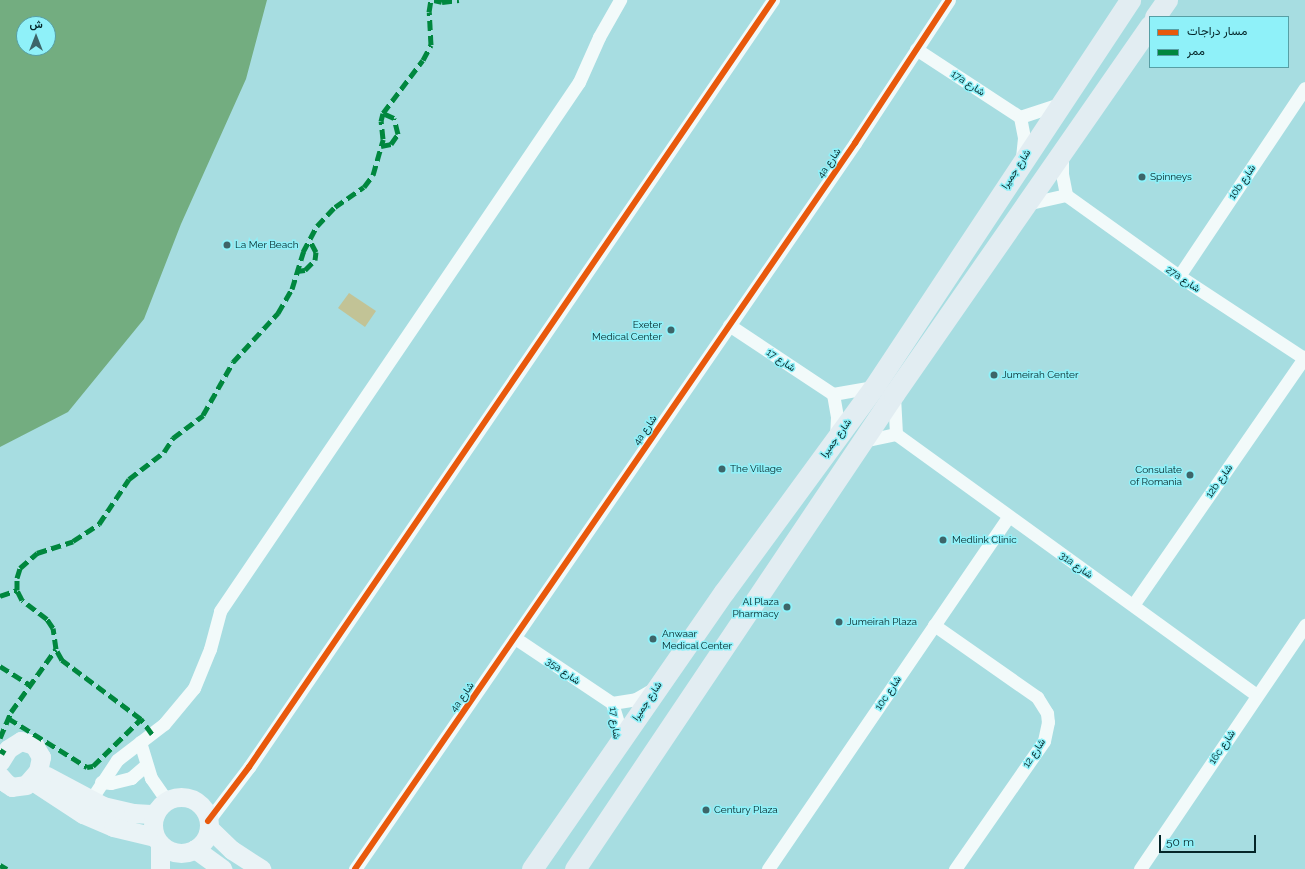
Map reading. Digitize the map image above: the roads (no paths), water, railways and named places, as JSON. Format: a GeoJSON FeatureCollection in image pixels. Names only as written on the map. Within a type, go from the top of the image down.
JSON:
{"type":"FeatureCollection","features":[{"type":"Feature","properties":{"kind":"main road"},"geometry":{"type":"LineString","coordinates":[[1156,16],[1167,0]]}},
{"type":"Feature","properties":{"kind":"main road","name":"شارع جميرا"},"geometry":{"type":"LineString","coordinates":[[532,869],[546,860],[618,744],[658,685],[874,387],[1022,160],[1129,1]]}},
{"type":"Feature","properties":{"kind":"main road"},"geometry":{"type":"LineString","coordinates":[[575,869],[894,394],[1149,25]]}},
{"type":"Feature","properties":{"kind":"street"},"geometry":{"type":"LineString","coordinates":[[90,801],[101,782],[117,760],[176,713],[194,688],[210,649],[220,611],[579,82],[599,37],[620,0]]}},
{"type":"Feature","properties":{"kind":"street"},"geometry":{"type":"LineString","coordinates":[[208,824],[258,754],[773,0]]}},
{"type":"Feature","properties":{"kind":"street","name":"4a شارع"},"geometry":{"type":"LineString","coordinates":[[355,869],[730,325],[949,0]]}},
{"type":"Feature","properties":{"kind":"street","name":"17a شارع"},"geometry":{"type":"LineString","coordinates":[[916,49],[1020,117]]}},
{"type":"Feature","properties":{"kind":"street","name":"10b شارع"},"geometry":{"type":"LineString","coordinates":[[1178,276],[1305,88]]}},
{"type":"Feature","properties":{"kind":"street"},"geometry":{"type":"LineString","coordinates":[[1022,160],[1024,138],[1020,117],[1059,104]]}},
{"type":"Feature","properties":{"kind":"street"},"geometry":{"type":"LineString","coordinates":[[1026,204],[1066,195],[1062,174],[1062,153]]}},
{"type":"Feature","properties":{"kind":"street","name":"27a شارع"},"geometry":{"type":"LineString","coordinates":[[1066,195],[1178,276],[1304,357]]}},
{"type":"Feature","properties":{"kind":"street","name":"شارع 17"},"geometry":{"type":"LineString","coordinates":[[730,325],[833,394]]}},
{"type":"Feature","properties":{"kind":"street","name":"12b شارع"},"geometry":{"type":"LineString","coordinates":[[1133,605],[1304,357]]}},
{"type":"Feature","properties":{"kind":"street"},"geometry":{"type":"LineString","coordinates":[[836,439],[837,417],[833,394],[874,387]]}},
{"type":"Feature","properties":{"kind":"street"},"geometry":{"type":"LineString","coordinates":[[863,441],[896,434],[894,394]]}},
{"type":"Feature","properties":{"kind":"street","name":"31a شارع"},"geometry":{"type":"LineString","coordinates":[[896,434],[1008,517],[1257,695]]}},
{"type":"Feature","properties":{"kind":"street","name":"10c شارع"},"geometry":{"type":"LineString","coordinates":[[768,869],[1008,517]]}},
{"type":"Feature","properties":{"kind":"street","name":"شارع 12"},"geometry":{"type":"LineString","coordinates":[[934,625],[1037,697],[1045,709],[1048,722],[1044,741],[954,869]]}},
{"type":"Feature","properties":{"kind":"street","name":"16c شارع"},"geometry":{"type":"LineString","coordinates":[[1140,869],[1305,625]]}},
{"type":"Feature","properties":{"kind":"street","name":"35a شارع"},"geometry":{"type":"LineString","coordinates":[[515,638],[612,703]]}},
{"type":"Feature","properties":{"kind":"street","name":"شارع 17"},"geometry":{"type":"LineString","coordinates":[[618,744],[618,723],[612,703],[636,699],[658,685]]}},
{"type":"Feature","properties":{"kind":"street"},"geometry":{"type":"LineString","coordinates":[[0,762],[14,744],[28,742],[39,750],[41,764],[35,775],[26,785],[12,787],[6,784],[0,776]]}},
{"type":"Feature","properties":{"kind":"street"},"geometry":{"type":"LineString","coordinates":[[140,742],[146,765],[161,808]]}},
{"type":"Feature","properties":{"kind":"street"},"geometry":{"type":"LineString","coordinates":[[101,782],[111,783],[131,778],[146,765]]}},
{"type":"Feature","properties":{"kind":"street"},"geometry":{"type":"LineString","coordinates":[[35,775],[90,801],[122,811],[161,808]]}},
{"type":"Feature","properties":{"kind":"street"},"geometry":{"type":"LineString","coordinates":[[35,775],[83,814],[120,829],[158,840],[174,852],[189,851],[223,869]]}},
{"type":"Feature","properties":{"kind":"street"},"geometry":{"type":"LineString","coordinates":[[160,869],[158,840],[153,822],[161,808],[178,797],[194,800],[206,813],[208,824],[206,836],[189,851],[173,869]]}},
{"type":"Feature","properties":{"kind":"street"},"geometry":{"type":"LineString","coordinates":[[208,824],[232,850],[261,869]]}},
{"type":"Feature","properties":{"kind":"place","name":"Spinneys"},"geometry":{"type":"Point","coordinates":[1142,177]}},
{"type":"Feature","properties":{"kind":"place","name":"La Mer Beach"},"geometry":{"type":"Point","coordinates":[227,245]}},
{"type":"Feature","properties":{"kind":"place","name":"Exeter Medical Center"},"geometry":{"type":"Point","coordinates":[671,330]}},
{"type":"Feature","properties":{"kind":"place","name":"Jumeirah Center"},"geometry":{"type":"Point","coordinates":[994,375]}},
{"type":"Feature","properties":{"kind":"place","name":"The Village"},"geometry":{"type":"Point","coordinates":[722,469]}},
{"type":"Feature","properties":{"kind":"place","name":"Consulate of Romania"},"geometry":{"type":"Point","coordinates":[1190,475]}},
{"type":"Feature","properties":{"kind":"place","name":"Medlink Clinic"},"geometry":{"type":"Point","coordinates":[943,540]}},
{"type":"Feature","properties":{"kind":"place","name":"Al Plaza Pharmacy"},"geometry":{"type":"Point","coordinates":[787,607]}},
{"type":"Feature","properties":{"kind":"place","name":"Jumeirah Plaza"},"geometry":{"type":"Point","coordinates":[839,622]}},
{"type":"Feature","properties":{"kind":"place","name":"Anwaar Medical Center"},"geometry":{"type":"Point","coordinates":[653,639]}},
{"type":"Feature","properties":{"kind":"place","name":"Century Plaza"},"geometry":{"type":"Point","coordinates":[706,810]}}]}
